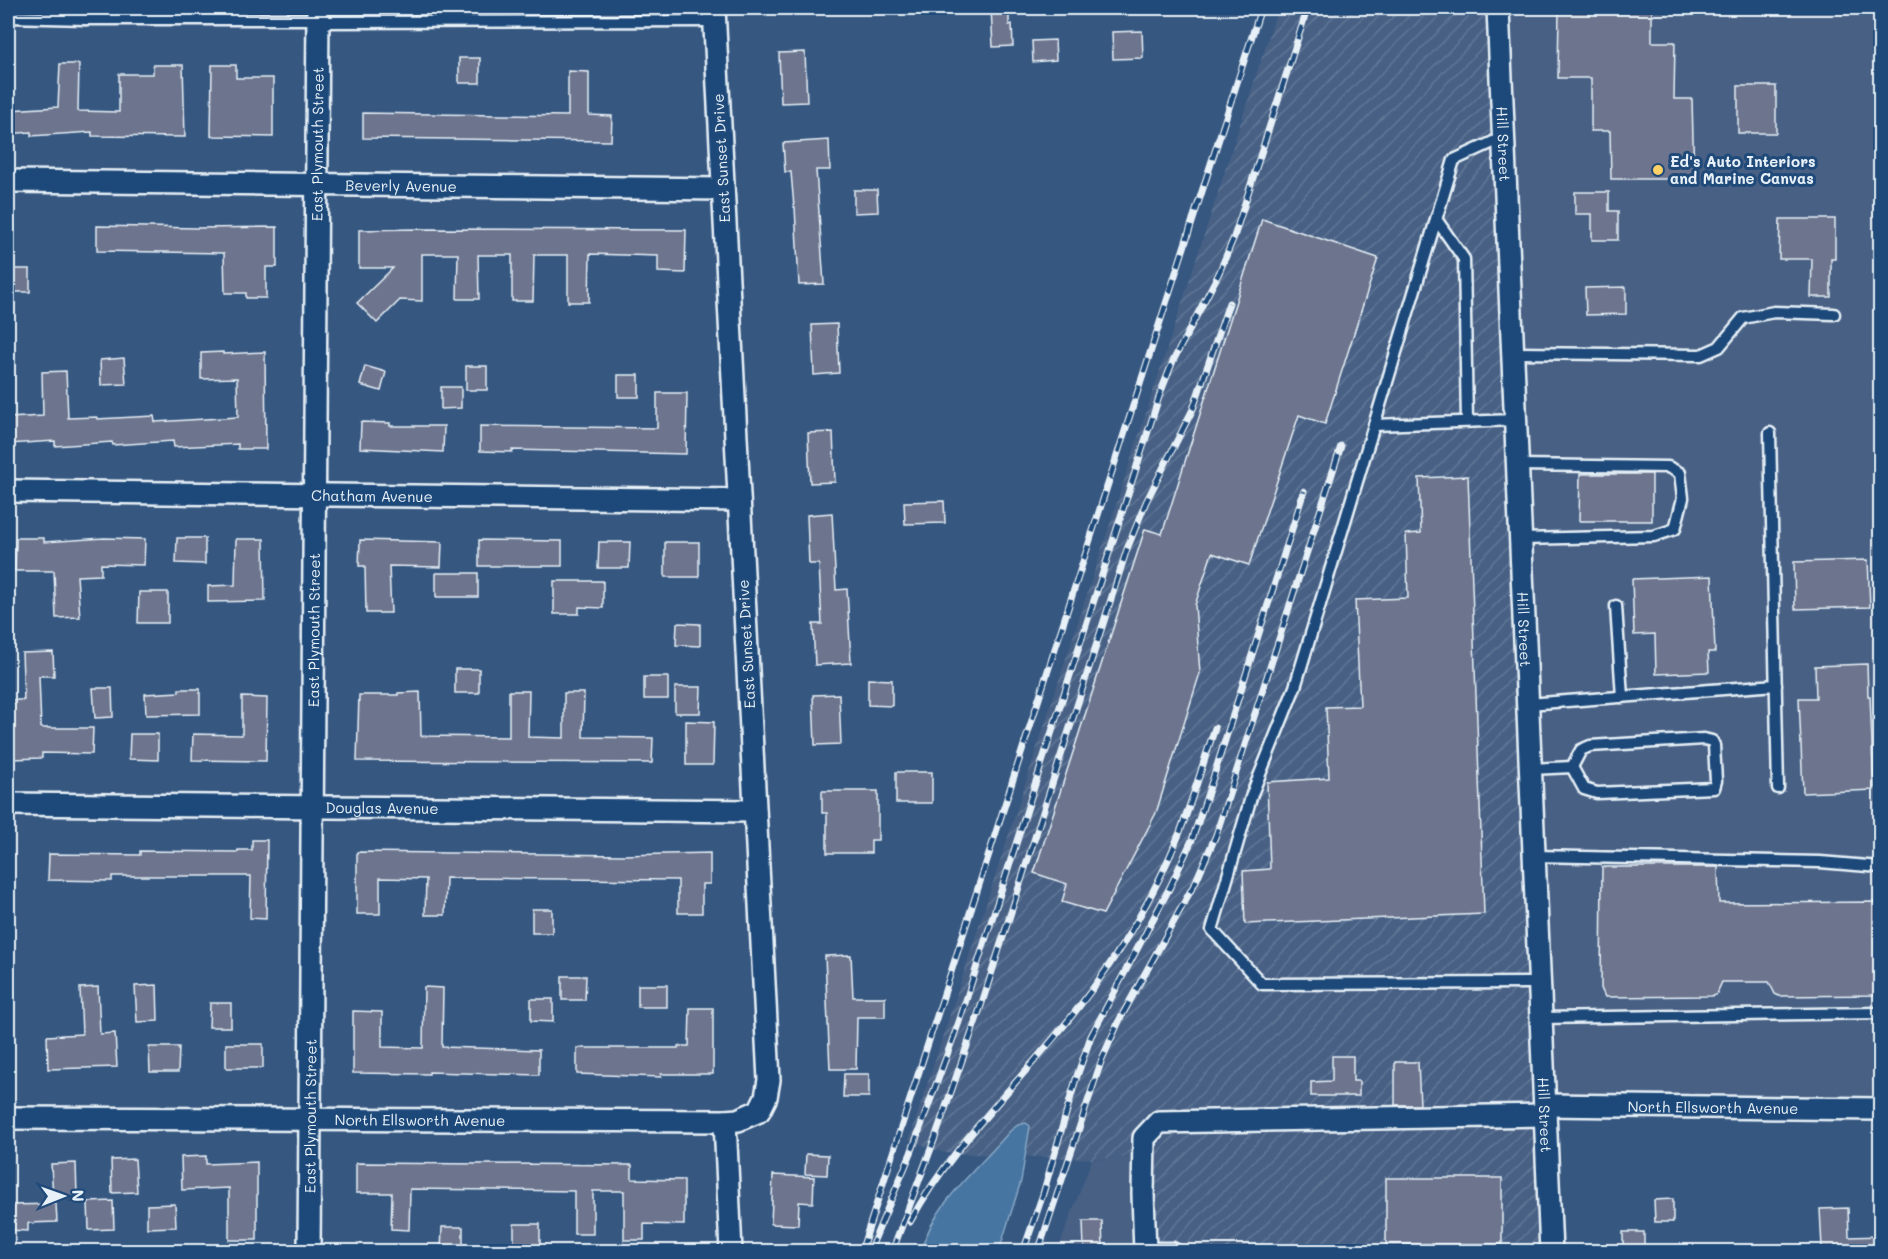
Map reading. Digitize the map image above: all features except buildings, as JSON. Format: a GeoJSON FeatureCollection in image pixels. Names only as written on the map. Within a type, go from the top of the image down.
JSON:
{"type":"FeatureCollection","features":[{"type":"Feature","properties":{"kind":"street","name":"Hill Street"},"geometry":{"type":"LineString","coordinates":[[1498,8],[1551,1251]]}},
{"type":"Feature","properties":{"kind":"street","name":"East Sunset Drive"},"geometry":{"type":"LineString","coordinates":[[715,14],[769,1080],[766,1097],[759,1111],[738,1120],[724,1121]]}},
{"type":"Feature","properties":{"kind":"street","name":"East Plymouth Street"},"geometry":{"type":"LineString","coordinates":[[309,1251],[318,16]]}},
{"type":"Feature","properties":{"kind":"street","name":"Beverly Avenue"},"geometry":{"type":"LineString","coordinates":[[8,181],[723,189]]}},
{"type":"Feature","properties":{"kind":"street","name":"Chatham Avenue"},"geometry":{"type":"LineString","coordinates":[[8,491],[739,500]]}},
{"type":"Feature","properties":{"kind":"street","name":"Douglas Avenue"},"geometry":{"type":"LineString","coordinates":[[8,804],[755,811]]}},
{"type":"Feature","properties":{"kind":"street","name":"North Ellsworth Avenue"},"geometry":{"type":"LineString","coordinates":[[1145,1250],[1144,1138],[1159,1122],[1363,1118],[1545,1110],[1881,1109]]}},
{"type":"Feature","properties":{"kind":"street","name":"North Ellsworth Avenue"},"geometry":{"type":"LineString","coordinates":[[8,1118],[724,1121]]}},
{"type":"Feature","properties":{"kind":"street"},"geometry":{"type":"LineString","coordinates":[[724,1121],[731,1251]]}},
{"type":"Feature","properties":{"kind":"lane"},"geometry":{"type":"LineString","coordinates":[[8,17],[85,13],[318,16],[715,14]]}},
{"type":"Feature","properties":{"kind":"lane"},"geometry":{"type":"LineString","coordinates":[[1504,137],[1454,160],[1295,687],[1252,794],[1212,930],[1262,984],[1540,982]]}},
{"type":"Feature","properties":{"kind":"lane"},"geometry":{"type":"LineString","coordinates":[[1436,219],[1464,259],[1467,421]]}},
{"type":"Feature","properties":{"kind":"lane"},"geometry":{"type":"LineString","coordinates":[[1513,353],[1701,354],[1719,347],[1743,318],[1774,312],[1834,314]]}},
{"type":"Feature","properties":{"kind":"lane"},"geometry":{"type":"LineString","coordinates":[[1374,425],[1516,420]]}},
{"type":"Feature","properties":{"kind":"lane"},"geometry":{"type":"LineString","coordinates":[[1770,433],[1778,788]]}},
{"type":"Feature","properties":{"kind":"lane"},"geometry":{"type":"LineString","coordinates":[[1518,465],[1668,467],[1680,473],[1683,498],[1675,529],[1654,536],[1521,539]]}},
{"type":"Feature","properties":{"kind":"lane"},"geometry":{"type":"LineString","coordinates":[[1616,606],[1622,697]]}},
{"type":"Feature","properties":{"kind":"lane"},"geometry":{"type":"LineString","coordinates":[[1528,704],[1776,685]]}},
{"type":"Feature","properties":{"kind":"lane"},"geometry":{"type":"LineString","coordinates":[[1704,739],[1712,741],[1714,745],[1716,781],[1714,788],[1707,789],[1597,792],[1584,789],[1572,767],[1581,750],[1590,746],[1704,739]]}},
{"type":"Feature","properties":{"kind":"lane"},"geometry":{"type":"LineString","coordinates":[[1531,769],[1572,767]]}},
{"type":"Feature","properties":{"kind":"lane"},"geometry":{"type":"LineString","coordinates":[[1534,856],[1820,862],[1881,867]]}},
{"type":"Feature","properties":{"kind":"lane"},"geometry":{"type":"LineString","coordinates":[[1541,1018],[1881,1013]]}},
{"type":"Feature","properties":{"kind":"lane"},"geometry":{"type":"LineString","coordinates":[[1145,1250],[1173,1248],[1180,1251]]}},
{"type":"Feature","properties":{"kind":"shaded area"},"geometry":{"type":"Polygon","coordinates":[[[1278,8],[1501,8],[1544,1251],[1142,1251],[1138,1157],[1092,1159],[944,1153],[909,1140],[1278,8]]]}},
{"type":"Feature","properties":{"kind":"shaded area"},"geometry":{"type":"Polygon","coordinates":[[[1501,8],[1880,8],[1880,1114],[1538,1100],[1501,8]]]}},
{"type":"Feature","properties":{"kind":"shaded area"},"geometry":{"type":"Polygon","coordinates":[[[1026,1123],[1030,1126],[1021,1181],[999,1251],[921,1251],[936,1217],[958,1187],[1010,1131],[1026,1123]]]}},
{"type":"Feature","properties":{"kind":"shaded area"},"geometry":{"type":"Polygon","coordinates":[[[1138,1157],[1142,1251],[1057,1252],[1092,1159],[1138,1157]]]}},
{"type":"Feature","properties":{"kind":"railway"},"geometry":{"type":"LineString","coordinates":[[861,1252],[1261,8]]}},
{"type":"Feature","properties":{"kind":"railway"},"geometry":{"type":"LineString","coordinates":[[869,1252],[911,1153],[959,1022],[1160,394],[1173,361],[1219,273],[1234,237],[1306,13]]}},
{"type":"Feature","properties":{"kind":"railway"},"geometry":{"type":"LineString","coordinates":[[892,1252],[982,1003],[1127,549],[1146,502],[1193,409],[1229,303]]}},
{"type":"Feature","properties":{"kind":"railway"},"geometry":{"type":"LineString","coordinates":[[1038,1252],[1102,1059],[1120,1019],[1196,881],[1216,835],[1341,446]]}},
{"type":"Feature","properties":{"kind":"railway"},"geometry":{"type":"LineString","coordinates":[[1023,1252],[1091,1036],[1170,887],[1192,840],[1304,491]]}},
{"type":"Feature","properties":{"kind":"railway"},"geometry":{"type":"LineString","coordinates":[[910,1222],[947,1165],[1057,1035],[1122,945],[1148,901],[1170,855],[1185,819],[1215,728]]}},
{"type":"Feature","properties":{"kind":"place","name":"Ed's Auto Interiors and Marine Canvas"},"geometry":{"type":"Point","coordinates":[1658,170]}}]}
